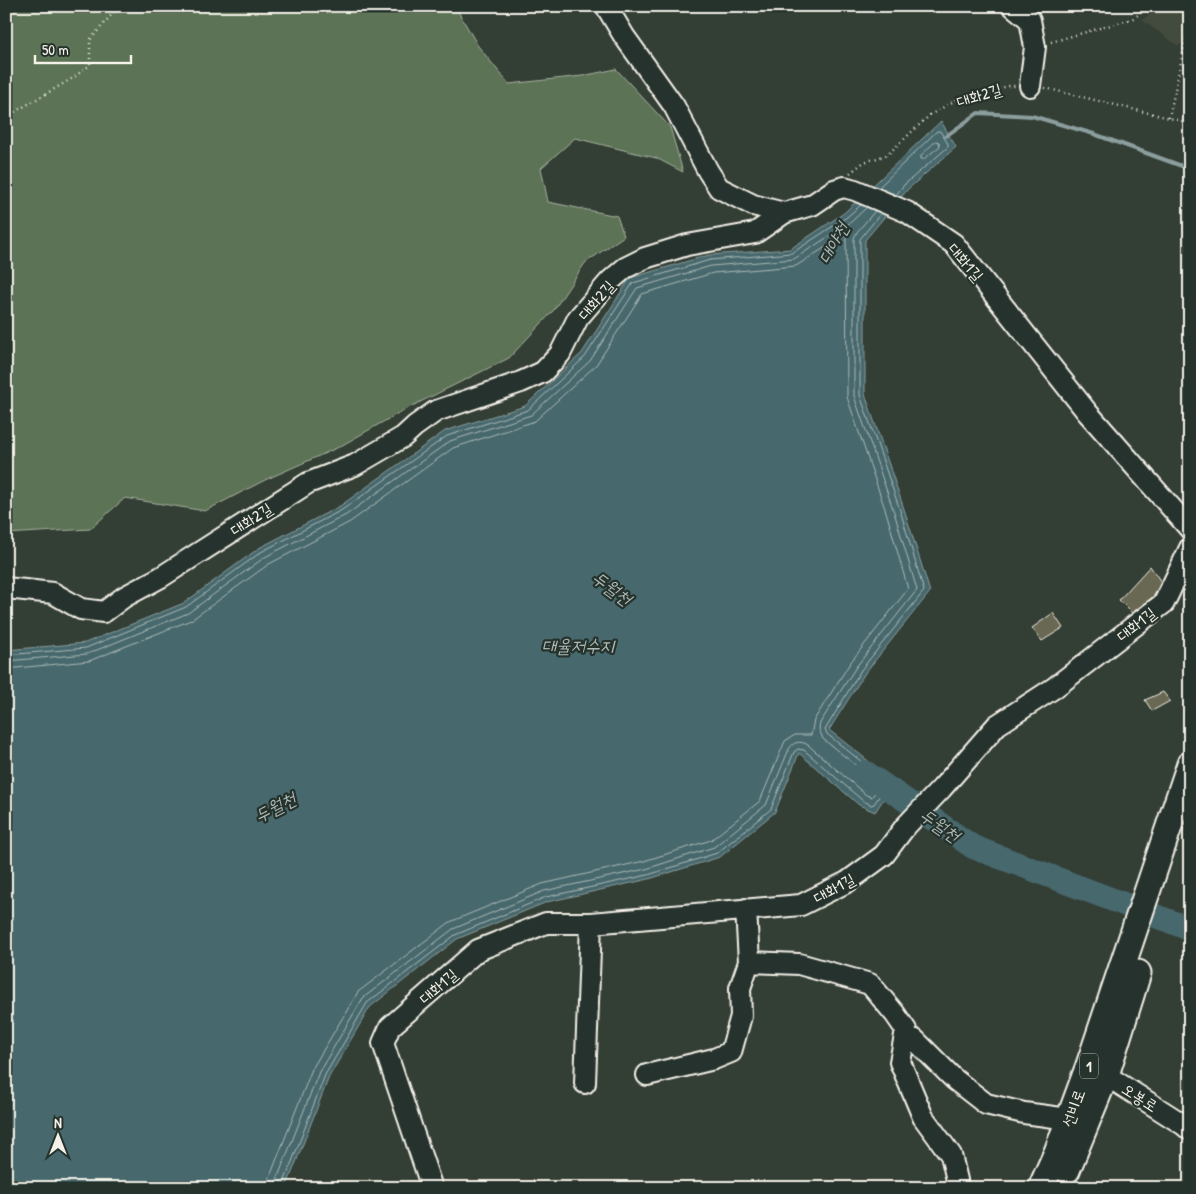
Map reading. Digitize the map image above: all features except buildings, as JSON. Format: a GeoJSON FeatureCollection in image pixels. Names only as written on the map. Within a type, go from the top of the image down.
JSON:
{"type":"FeatureCollection","features":[{"type":"Feature","properties":{"kind":"main road","name":"1"},"geometry":{"type":"LineString","coordinates":[[1157,888],[1190,764]]}},
{"type":"Feature","properties":{"kind":"main road","name":"1"},"geometry":{"type":"LineString","coordinates":[[1157,888],[1190,819]]}},
{"type":"Feature","properties":{"kind":"main road","name":"선비로"},"geometry":{"type":"LineString","coordinates":[[1060,1188],[1157,888]]}},
{"type":"Feature","properties":{"kind":"main road","name":"선비로"},"geometry":{"type":"LineString","coordinates":[[1041,1188],[1069,1119],[1098,1070]]}},
{"type":"Feature","properties":{"kind":"street"},"geometry":{"type":"LineString","coordinates":[[606,6],[624,36],[674,106],[719,188],[752,205],[784,213]]}},
{"type":"Feature","properties":{"kind":"street"},"geometry":{"type":"LineString","coordinates":[[1012,6],[1030,20],[1035,47],[1030,86]]}},
{"type":"Feature","properties":{"kind":"street","name":"대화2길"},"geometry":{"type":"LineString","coordinates":[[6,588],[53,593],[80,609],[104,612],[124,597],[161,577],[308,483],[355,465],[403,437],[436,411],[520,382],[543,372],[560,354],[578,318],[610,281],[625,268],[645,258],[687,245],[755,233],[784,213],[812,204],[834,190],[850,188]]}},
{"type":"Feature","properties":{"kind":"street","name":"대화1길"},"geometry":{"type":"LineString","coordinates":[[850,188],[906,212],[954,244],[1087,412],[1190,529]]}},
{"type":"Feature","properties":{"kind":"street","name":"대화1길"},"geometry":{"type":"LineString","coordinates":[[432,1188],[383,1043],[390,1028],[478,950],[546,923],[591,923],[801,906],[839,886],[884,855],[905,827],[997,725],[1054,688],[1164,603],[1190,548]]}},
{"type":"Feature","properties":{"kind":"street"},"geometry":{"type":"LineString","coordinates":[[647,1075],[714,1060],[731,1052],[741,1016],[740,988],[748,962],[746,909]]}},
{"type":"Feature","properties":{"kind":"street"},"geometry":{"type":"LineString","coordinates":[[586,1084],[591,923]]}},
{"type":"Feature","properties":{"kind":"street"},"geometry":{"type":"LineString","coordinates":[[748,962],[799,964],[870,984],[896,1014],[906,1030],[900,1062],[923,1117],[951,1155],[957,1180],[955,1188]]}},
{"type":"Feature","properties":{"kind":"street"},"geometry":{"type":"LineString","coordinates":[[905,1035],[915,1040],[954,1079],[986,1104],[1024,1113],[1069,1119]]}},
{"type":"Feature","properties":{"kind":"street","name":"오봉로"},"geometry":{"type":"LineString","coordinates":[[1098,1070],[1190,1130]]}},
{"type":"Feature","properties":{"kind":"path"},"geometry":{"type":"LineString","coordinates":[[6,116],[73,78],[90,65],[90,40],[119,6]]}},
{"type":"Feature","properties":{"kind":"path"},"geometry":{"type":"LineString","coordinates":[[1035,47],[1132,19],[1151,6]]}},
{"type":"Feature","properties":{"kind":"path"},"geometry":{"type":"LineString","coordinates":[[1169,118],[1188,29]]}},
{"type":"Feature","properties":{"kind":"path","name":"대화2길"},"geometry":{"type":"LineString","coordinates":[[850,188],[850,172],[864,162],[887,155],[930,115],[961,97],[1008,86],[1037,86],[1190,123]]}},
{"type":"Feature","properties":{"kind":"shaded area"},"geometry":{"type":"Polygon","coordinates":[[[1161,6],[1190,6],[1190,42],[1177,45],[1142,20],[1161,6]]]}},
{"type":"Feature","properties":{"kind":"green space"},"geometry":{"type":"Polygon","coordinates":[[[6,6],[190,6],[202,8],[206,6],[455,6],[478,46],[509,84],[582,76],[616,69],[670,127],[683,172],[656,158],[575,138],[541,168],[548,202],[617,216],[624,236],[585,263],[553,311],[509,358],[404,410],[339,447],[265,480],[205,511],[125,498],[90,529],[6,534],[6,6]]]}},
{"type":"Feature","properties":{"kind":"water","name":"대율저수지"},"geometry":{"type":"Polygon","coordinates":[[[941,121],[956,147],[908,189],[865,240],[865,394],[930,592],[865,673],[829,730],[895,782],[875,812],[859,805],[799,753],[775,812],[720,857],[649,879],[547,902],[457,939],[370,1007],[329,1077],[286,1188],[6,1188],[6,650],[85,643],[184,603],[259,548],[340,506],[445,431],[525,406],[582,353],[630,278],[709,255],[790,249],[844,213],[941,121]]]}},
{"type":"Feature","properties":{"kind":"waterway","name":"대야천"},"geometry":{"type":"LineString","coordinates":[[946,136],[978,113],[1032,116],[1094,134],[1190,169]]}},
{"type":"Feature","properties":{"kind":"waterway","name":"두월천"},"geometry":{"type":"LineString","coordinates":[[865,772],[973,847],[1190,929]]}}]}
